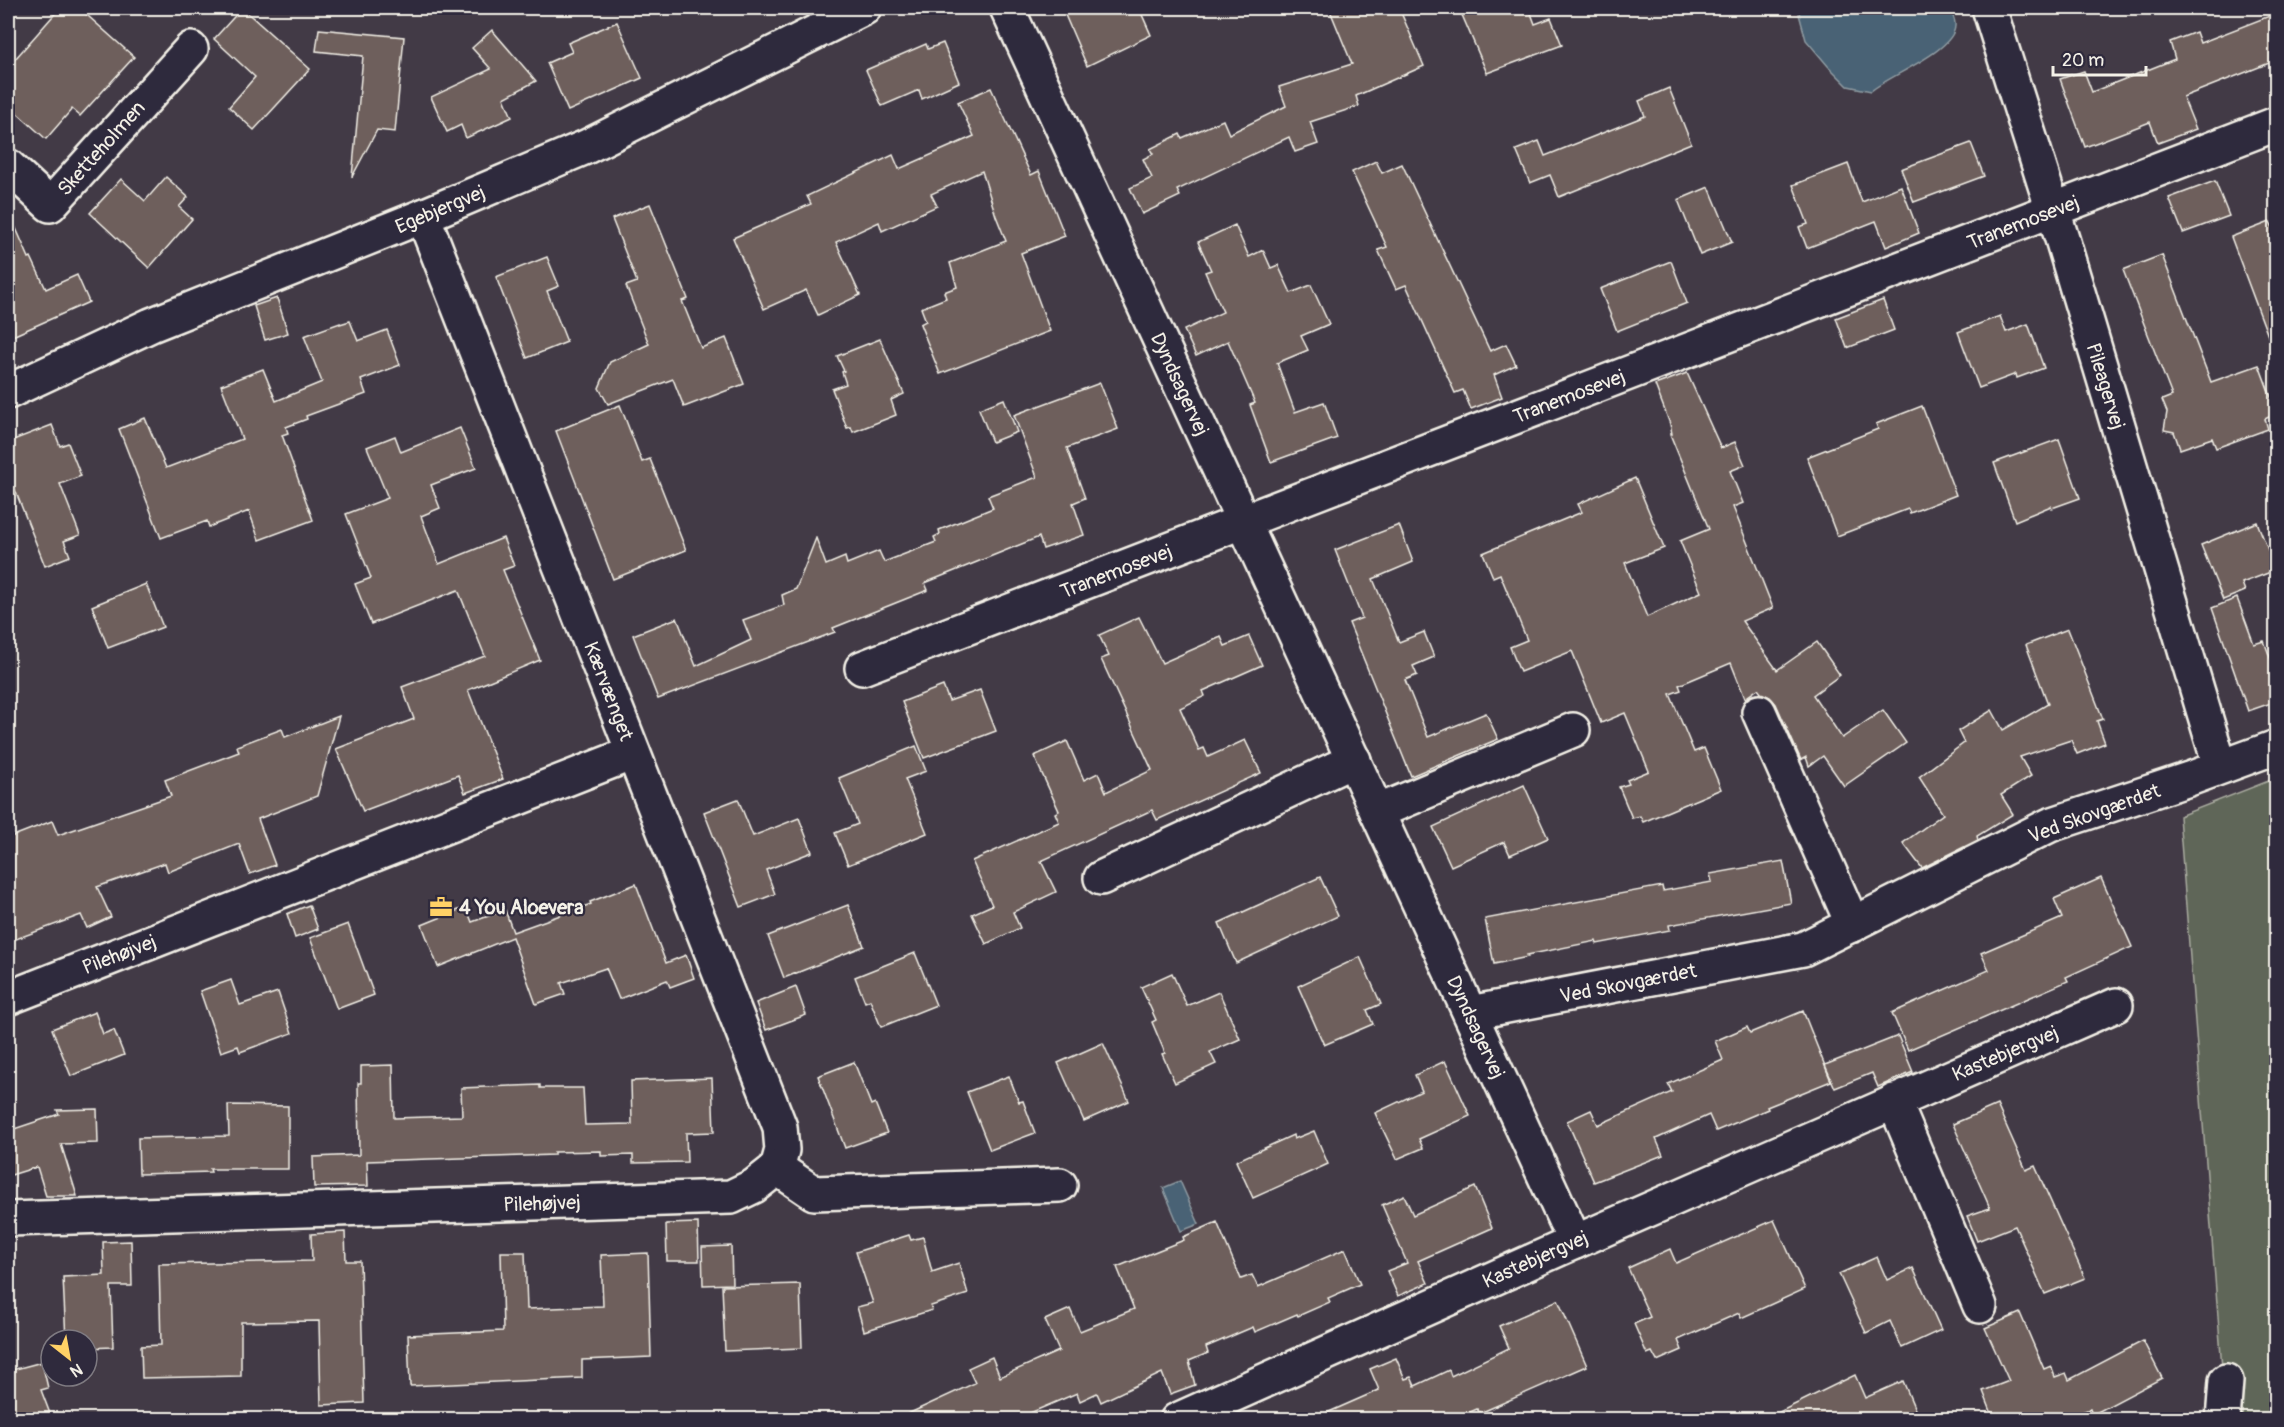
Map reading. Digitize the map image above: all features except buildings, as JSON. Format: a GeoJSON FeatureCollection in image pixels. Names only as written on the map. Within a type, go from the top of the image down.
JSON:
{"type":"FeatureCollection","features":[{"type":"Feature","properties":{"kind":"street","name":"Egebjergvej"},"geometry":{"type":"LineString","coordinates":[[8,392],[151,325],[423,216],[586,147],[864,8]]}},
{"type":"Feature","properties":{"kind":"street","name":"Dyndsagervej"},"geometry":{"type":"LineString","coordinates":[[1007,8],[1575,1242]]}},
{"type":"Feature","properties":{"kind":"street","name":"Pileagervej"},"geometry":{"type":"LineString","coordinates":[[1989,8],[2053,210],[2220,766]]}},
{"type":"Feature","properties":{"kind":"street","name":"Sketteholmen"},"geometry":{"type":"LineString","coordinates":[[8,166],[50,205],[191,49]]}},
{"type":"Feature","properties":{"kind":"street","name":"Tranemosevej"},"geometry":{"type":"LineString","coordinates":[[862,668],[2277,124]]}},
{"type":"Feature","properties":{"kind":"street","name":"Kærvænget"},"geometry":{"type":"LineString","coordinates":[[423,216],[780,1127],[782,1150],[777,1168]]}},
{"type":"Feature","properties":{"kind":"street"},"geometry":{"type":"LineString","coordinates":[[1759,712],[1853,925]]}},
{"type":"Feature","properties":{"kind":"street"},"geometry":{"type":"LineString","coordinates":[[1377,812],[1573,730]]}},
{"type":"Feature","properties":{"kind":"street","name":"Ved Skovgærdet"},"geometry":{"type":"LineString","coordinates":[[1470,1013],[1803,949],[2050,825],[2190,779],[2220,766],[2277,747]]}},
{"type":"Feature","properties":{"kind":"street","name":"Pilehøjvej"},"geometry":{"type":"LineString","coordinates":[[8,998],[633,753]]}},
{"type":"Feature","properties":{"kind":"street"},"geometry":{"type":"LineString","coordinates":[[1101,878],[1354,760]]}},
{"type":"Feature","properties":{"kind":"street","name":"Kastebjergvej"},"geometry":{"type":"LineString","coordinates":[[1177,1419],[2116,1005]]}},
{"type":"Feature","properties":{"kind":"street"},"geometry":{"type":"LineString","coordinates":[[1894,1101],[1980,1306]]}},
{"type":"Feature","properties":{"kind":"street","name":"Pilehøjvej"},"geometry":{"type":"LineString","coordinates":[[8,1219],[731,1197],[754,1186],[777,1168]]}},
{"type":"Feature","properties":{"kind":"street"},"geometry":{"type":"LineString","coordinates":[[777,1168],[813,1193],[1060,1185]]}},
{"type":"Feature","properties":{"kind":"street"},"geometry":{"type":"LineString","coordinates":[[2223,1419],[2226,1381]]}},
{"type":"Feature","properties":{"kind":"green space"},"geometry":{"type":"Polygon","coordinates":[[[2276,778],[2276,1419],[2226,1419],[2179,816],[2276,778]]]}},
{"type":"Feature","properties":{"kind":"water"},"geometry":{"type":"Polygon","coordinates":[[[1802,8],[1950,8],[1955,26],[1952,35],[1933,53],[1871,91],[1848,86],[1806,40],[1799,14],[1802,8]]]}},
{"type":"Feature","properties":{"kind":"water"},"geometry":{"type":"Polygon","coordinates":[[[1180,1181],[1199,1224],[1181,1231],[1163,1188],[1180,1181]]]}},
{"type":"Feature","properties":{"kind":"place","name":"4 You Aloevera"},"geometry":{"type":"Point","coordinates":[441,907]}}]}
